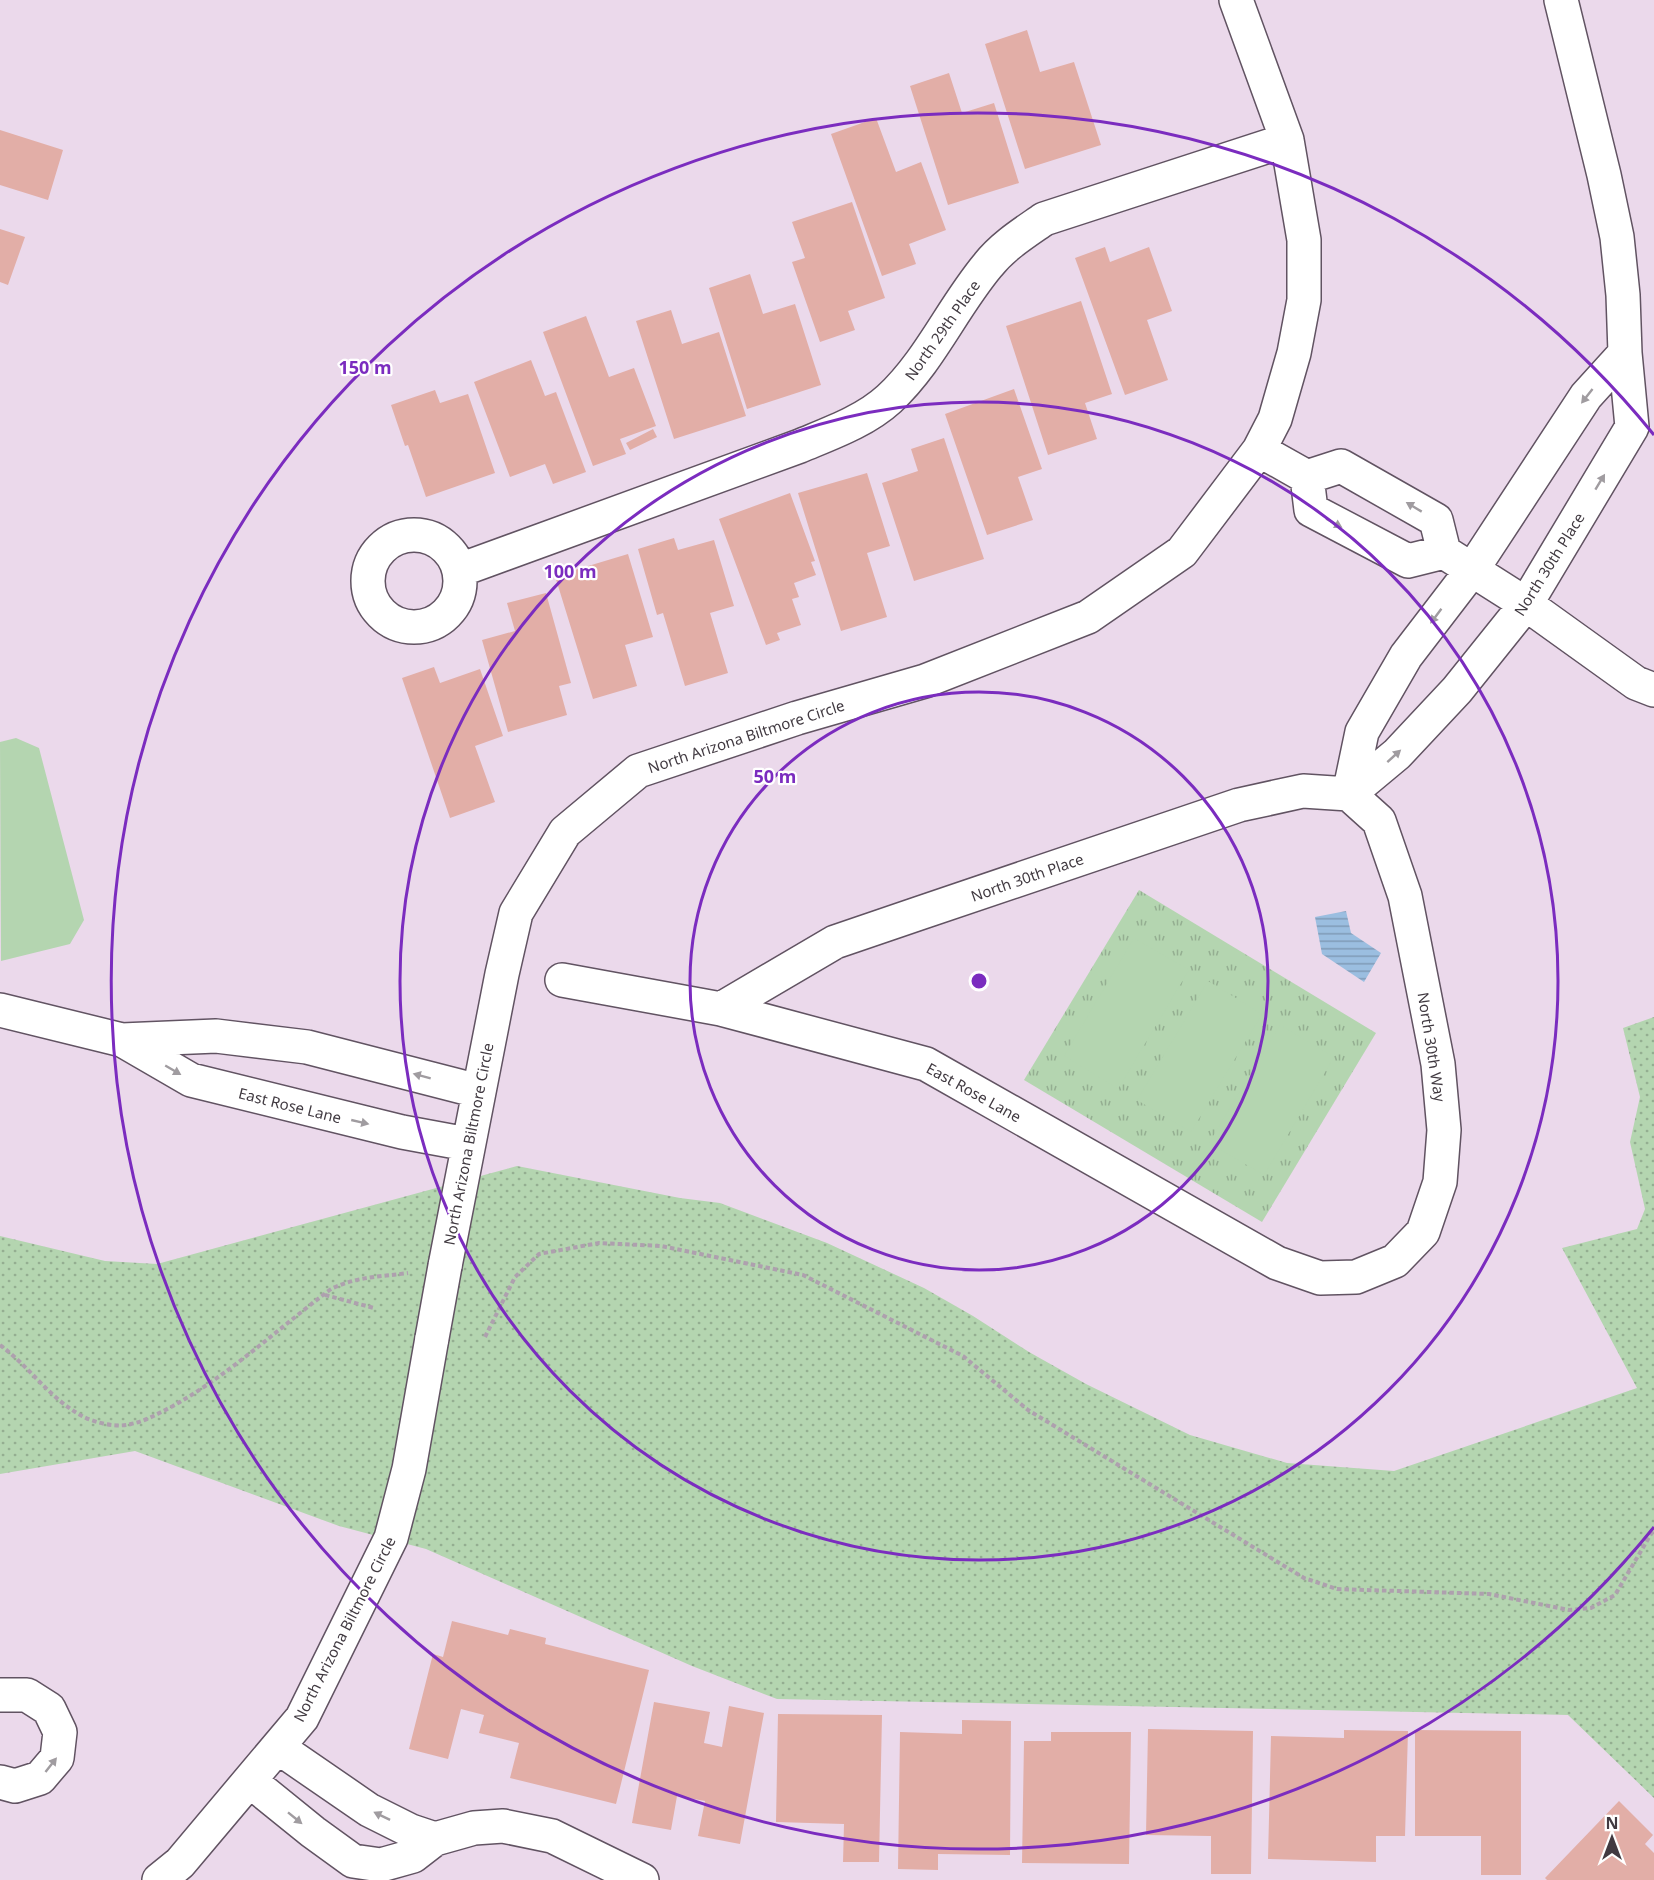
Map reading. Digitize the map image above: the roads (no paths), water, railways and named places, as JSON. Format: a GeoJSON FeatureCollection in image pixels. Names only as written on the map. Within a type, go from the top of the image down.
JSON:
{"type":"FeatureCollection","features":[{"type":"Feature","properties":{"kind":"street","name":"North Arizona Biltmore Circle"},"geometry":{"type":"LineString","coordinates":[[159,1880],[180,1863],[302,1718],[391,1538],[409,1469],[467,1144],[501,974],[516,913],[565,832],[638,771],[797,718],[925,681],[1088,617],[1182,552],[1259,450],[1275,419],[1294,353],[1304,300],[1304,240],[1287,140],[1236,0]]}},
{"type":"Feature","properties":{"kind":"street","name":"North 30th Place"},"geometry":{"type":"LineString","coordinates":[[721,1009],[835,942],[931,909],[1239,805],[1303,791],[1350,794],[1397,754],[1457,690],[1526,604],[1632,427],[1640,351],[1623,295],[1617,237],[1604,175],[1561,0]]}},
{"type":"Feature","properties":{"kind":"street","name":"North 29th Place"},"geometry":{"type":"LineString","coordinates":[[460,570],[801,447],[855,422],[888,400],[911,376],[988,266],[1013,240],[1044,219],[1287,140]]}},
{"type":"Feature","properties":{"kind":"street"},"geometry":{"type":"LineString","coordinates":[[1350,794],[1362,732],[1407,656],[1472,570],[1586,396],[1640,351]]}},
{"type":"Feature","properties":{"kind":"street"},"geometry":{"type":"LineString","coordinates":[[1259,450],[1307,477],[1341,466],[1436,520],[1444,552],[1526,604],[1636,683],[1654,690]]}},
{"type":"Feature","properties":{"kind":"street"},"geometry":{"type":"LineString","coordinates":[[1307,477],[1311,510],[1359,537],[1408,561],[1444,552]]}},
{"type":"Feature","properties":{"kind":"street","name":"North 30th Way"},"geometry":{"type":"LineString","coordinates":[[1320,1278],[1356,1277],[1395,1261],[1423,1232],[1440,1182],[1444,1130],[1438,1064],[1405,896],[1379,821],[1350,794]]}},
{"type":"Feature","properties":{"kind":"street","name":"East Rose Lane"},"geometry":{"type":"LineString","coordinates":[[562,980],[721,1009],[926,1064],[1277,1263],[1320,1278]]}},
{"type":"Feature","properties":{"kind":"street","name":"East Rose Lane"},"geometry":{"type":"LineString","coordinates":[[0,1010],[122,1040],[216,1036],[307,1047],[478,1091]]}},
{"type":"Feature","properties":{"kind":"street","name":"East Rose Lane"},"geometry":{"type":"LineString","coordinates":[[122,1040],[191,1080],[402,1132],[467,1144]]}},
{"type":"Feature","properties":{"kind":"street"},"geometry":{"type":"LineString","coordinates":[[0,1695],[27,1695],[49,1709],[60,1732],[57,1758],[40,1778],[15,1786],[0,1782]]}},
{"type":"Feature","properties":{"kind":"street"},"geometry":{"type":"LineString","coordinates":[[279,1748],[369,1810],[411,1831],[435,1839]]}},
{"type":"Feature","properties":{"kind":"street"},"geometry":{"type":"LineString","coordinates":[[250,1781],[352,1861],[381,1865],[413,1856],[435,1839],[474,1828],[503,1826],[552,1836],[642,1880]]}},
{"type":"Feature","properties":{"kind":"water"},"geometry":{"type":"Polygon","coordinates":[[[1346,911],[1351,933],[1381,953],[1364,982],[1322,954],[1315,917],[1346,911]]]}}]}
